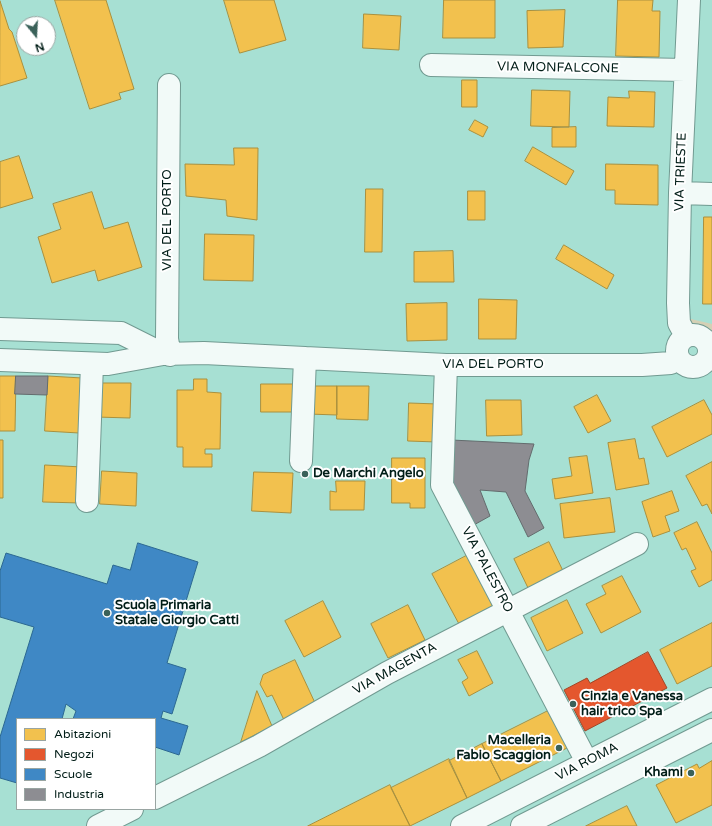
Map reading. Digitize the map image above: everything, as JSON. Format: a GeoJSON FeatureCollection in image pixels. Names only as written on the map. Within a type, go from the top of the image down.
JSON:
{"type":"FeatureCollection","features":[{"type":"Feature","properties":{"kind":"street","name":"VIA TRIESTE"},"geometry":{"type":"LineString","coordinates":[[686,336],[679,324],[678,310],[680,193],[685,70],[692,2]]}},
{"type":"Feature","properties":{"kind":"street","name":"VIA MONFALCONE"},"geometry":{"type":"LineString","coordinates":[[431,65],[685,70]]}},
{"type":"Feature","properties":{"kind":"street","name":"VIA DEL PORTO"},"geometry":{"type":"LineString","coordinates":[[166,354],[169,85]]}},
{"type":"Feature","properties":{"kind":"street"},"geometry":{"type":"LineString","coordinates":[[680,193],[712,194]]}},
{"type":"Feature","properties":{"kind":"street","name":"VIA DEL PORTO"},"geometry":{"type":"LineString","coordinates":[[0,329],[121,333],[166,354]]}},
{"type":"Feature","properties":{"kind":"street"},"geometry":{"type":"LineString","coordinates":[[87,501],[100,364],[121,356],[121,345],[113,333]]}},
{"type":"Feature","properties":{"kind":"street"},"geometry":{"type":"LineString","coordinates":[[693,334],[705,339],[710,351],[710,358],[704,363],[693,367],[682,363],[678,357],[677,346],[686,336],[693,334]]}},
{"type":"Feature","properties":{"kind":"street","name":"VIA DEL PORTO"},"geometry":{"type":"LineString","coordinates":[[0,360],[100,364],[166,354],[204,353],[446,365],[642,365],[671,363],[678,357]]}},
{"type":"Feature","properties":{"kind":"street"},"geometry":{"type":"LineString","coordinates":[[301,461],[305,358]]}},
{"type":"Feature","properties":{"kind":"street","name":"VIA PALESTRO"},"geometry":{"type":"LineString","coordinates":[[446,365],[442,485],[587,762]]}},
{"type":"Feature","properties":{"kind":"street","name":"VIA MAGENTA"},"geometry":{"type":"LineString","coordinates":[[156,798],[259,746],[386,672],[637,544]]}},
{"type":"Feature","properties":{"kind":"street","name":"VIA ROMA"},"geometry":{"type":"LineString","coordinates":[[462,826],[712,699]]}},
{"type":"Feature","properties":{"kind":"street"},"geometry":{"type":"LineString","coordinates":[[522,826],[712,730]]}},
{"type":"Feature","properties":{"kind":"street"},"geometry":{"type":"LineString","coordinates":[[98,826],[130,810]]}},
{"type":"Feature","properties":{"kind":"shaded area"},"geometry":{"type":"Polygon","coordinates":[[[691,319],[712,324],[712,336],[702,329],[690,328],[687,320],[691,319]]]}},
{"type":"Feature","properties":{"kind":"building: Abitazioni"},"geometry":{"type":"Polygon","coordinates":[[[55,0],[106,0],[134,89],[119,93],[121,99],[90,109],[55,0]]]}},
{"type":"Feature","properties":{"kind":"building: Abitazioni"},"geometry":{"type":"Polygon","coordinates":[[[224,0],[274,0],[286,40],[240,53],[224,0]]]}},
{"type":"Feature","properties":{"kind":"building: Abitazioni"},"geometry":{"type":"Polygon","coordinates":[[[444,0],[495,0],[495,38],[443,38],[444,0]]]}},
{"type":"Feature","properties":{"kind":"building: Abitazioni"},"geometry":{"type":"Polygon","coordinates":[[[618,0],[653,0],[652,11],[660,11],[659,57],[616,56],[618,0]]]}},
{"type":"Feature","properties":{"kind":"building: Abitazioni"},"geometry":{"type":"Polygon","coordinates":[[[0,1],[9,29],[12,32],[16,44],[16,56],[20,56],[27,78],[0,86],[0,1]]]}},
{"type":"Feature","properties":{"kind":"building: Abitazioni"},"geometry":{"type":"Polygon","coordinates":[[[565,10],[563,47],[528,48],[527,11],[565,10]]]}},
{"type":"Feature","properties":{"kind":"building: Abitazioni"},"geometry":{"type":"Polygon","coordinates":[[[364,14],[401,16],[399,50],[363,48],[364,14]]]}},
{"type":"Feature","properties":{"kind":"building: Abitazioni"},"geometry":{"type":"Polygon","coordinates":[[[462,80],[477,80],[477,107],[462,107],[462,80]]]}},
{"type":"Feature","properties":{"kind":"building: Abitazioni"},"geometry":{"type":"Polygon","coordinates":[[[532,90],[570,91],[569,127],[531,126],[532,90]]]}},
{"type":"Feature","properties":{"kind":"building: Abitazioni"},"geometry":{"type":"Polygon","coordinates":[[[629,91],[655,92],[654,127],[607,126],[608,97],[629,98],[629,91]]]}},
{"type":"Feature","properties":{"kind":"building: Abitazioni"},"geometry":{"type":"Polygon","coordinates":[[[475,120],[488,127],[483,137],[469,130],[475,120]]]}},
{"type":"Feature","properties":{"kind":"building: Abitazioni"},"geometry":{"type":"Polygon","coordinates":[[[576,127],[576,147],[552,147],[552,128],[576,127]]]}},
{"type":"Feature","properties":{"kind":"building: Abitazioni"},"geometry":{"type":"Polygon","coordinates":[[[533,147],[574,171],[566,185],[525,161],[533,147]]]}},
{"type":"Feature","properties":{"kind":"building: Abitazioni"},"geometry":{"type":"Polygon","coordinates":[[[234,148],[258,148],[257,220],[227,216],[226,200],[186,196],[185,164],[234,165],[234,148]]]}},
{"type":"Feature","properties":{"kind":"building: Abitazioni"},"geometry":{"type":"Polygon","coordinates":[[[19,156],[33,198],[0,208],[0,162],[19,156]]]}},
{"type":"Feature","properties":{"kind":"building: Abitazioni"},"geometry":{"type":"Polygon","coordinates":[[[606,164],[658,165],[658,205],[615,204],[615,190],[606,190],[606,164]]]}},
{"type":"Feature","properties":{"kind":"building: Abitazioni"},"geometry":{"type":"Polygon","coordinates":[[[366,189],[383,189],[382,252],[365,252],[366,189]]]}},
{"type":"Feature","properties":{"kind":"building: Abitazioni"},"geometry":{"type":"Polygon","coordinates":[[[468,191],[485,191],[485,220],[468,220],[468,191]]]}},
{"type":"Feature","properties":{"kind":"building: Abitazioni"},"geometry":{"type":"Polygon","coordinates":[[[92,192],[104,229],[128,222],[142,267],[98,281],[95,270],[52,283],[38,237],[61,229],[53,204],[92,192]]]}},
{"type":"Feature","properties":{"kind":"building: Abitazioni"},"geometry":{"type":"Polygon","coordinates":[[[704,217],[712,217],[712,304],[703,304],[704,217]]]}},
{"type":"Feature","properties":{"kind":"building: Abitazioni"},"geometry":{"type":"Polygon","coordinates":[[[205,234],[254,235],[253,281],[204,280],[205,234]]]}},
{"type":"Feature","properties":{"kind":"building: Abitazioni"},"geometry":{"type":"Polygon","coordinates":[[[564,245],[614,275],[607,289],[556,259],[564,245]]]}},
{"type":"Feature","properties":{"kind":"building: Abitazioni"},"geometry":{"type":"Polygon","coordinates":[[[453,251],[454,282],[414,282],[414,252],[453,251]]]}},
{"type":"Feature","properties":{"kind":"building: Abitazioni"},"geometry":{"type":"Polygon","coordinates":[[[479,299],[517,300],[516,339],[479,339],[479,299]]]}},
{"type":"Feature","properties":{"kind":"building: Abitazioni"},"geometry":{"type":"Polygon","coordinates":[[[447,303],[447,340],[407,341],[406,304],[447,303]]]}},
{"type":"Feature","properties":{"kind":"building: Abitazioni"},"geometry":{"type":"Polygon","coordinates":[[[0,376],[16,376],[15,431],[0,431],[0,376]]]}},
{"type":"Feature","properties":{"kind":"building: Abitazioni"},"geometry":{"type":"Polygon","coordinates":[[[48,376],[82,378],[79,433],[45,431],[48,376]]]}},
{"type":"Feature","properties":{"kind":"building: Abitazioni"},"geometry":{"type":"Polygon","coordinates":[[[194,379],[207,379],[207,392],[221,393],[220,449],[205,449],[205,454],[212,454],[212,467],[183,467],[183,447],[177,447],[177,390],[193,390],[194,379]]]}},
{"type":"Feature","properties":{"kind":"building: Abitazioni"},"geometry":{"type":"Polygon","coordinates":[[[97,383],[131,383],[130,418],[96,417],[97,383]]]}},
{"type":"Feature","properties":{"kind":"building: Abitazioni"},"geometry":{"type":"Polygon","coordinates":[[[261,384],[294,384],[294,412],[261,412],[261,384]]]}},
{"type":"Feature","properties":{"kind":"building: Abitazioni"},"geometry":{"type":"Polygon","coordinates":[[[308,386],[337,386],[337,415],[308,414],[308,386]]]}},
{"type":"Feature","properties":{"kind":"building: Abitazioni"},"geometry":{"type":"Polygon","coordinates":[[[337,386],[369,386],[368,420],[337,419],[337,386]]]}},
{"type":"Feature","properties":{"kind":"building: Abitazioni"},"geometry":{"type":"Polygon","coordinates":[[[597,395],[611,421],[588,433],[574,407],[597,395]]]}},
{"type":"Feature","properties":{"kind":"building: Abitazioni"},"geometry":{"type":"Polygon","coordinates":[[[486,400],[521,400],[522,435],[487,436],[486,400]]]}},
{"type":"Feature","properties":{"kind":"building: Abitazioni"},"geometry":{"type":"Polygon","coordinates":[[[704,400],[712,415],[712,434],[667,457],[652,427],[704,400]]]}},
{"type":"Feature","properties":{"kind":"building: Abitazioni"},"geometry":{"type":"Polygon","coordinates":[[[409,403],[438,404],[437,442],[408,441],[409,403]]]}},
{"type":"Feature","properties":{"kind":"building: Abitazioni"},"geometry":{"type":"Polygon","coordinates":[[[635,439],[639,459],[644,458],[649,484],[616,490],[608,443],[635,439]]]}},
{"type":"Feature","properties":{"kind":"building: Abitazioni"},"geometry":{"type":"Polygon","coordinates":[[[0,440],[3,440],[3,498],[0,498],[0,440]]]}},
{"type":"Feature","properties":{"kind":"building: Abitazioni"},"geometry":{"type":"Polygon","coordinates":[[[587,456],[593,493],[555,499],[552,479],[572,476],[569,458],[587,456]]]}},
{"type":"Feature","properties":{"kind":"building: Abitazioni"},"geometry":{"type":"Polygon","coordinates":[[[392,458],[425,458],[425,508],[410,508],[410,503],[392,503],[392,458]]]}},
{"type":"Feature","properties":{"kind":"building: Abitazioni"},"geometry":{"type":"Polygon","coordinates":[[[712,462],[712,514],[707,504],[702,506],[686,476],[712,462]]]}},
{"type":"Feature","properties":{"kind":"building: Abitazioni"},"geometry":{"type":"Polygon","coordinates":[[[45,465],[82,467],[81,503],[43,502],[45,465]]]}},
{"type":"Feature","properties":{"kind":"building: Abitazioni"},"geometry":{"type":"Polygon","coordinates":[[[102,471],[137,473],[136,506],[100,504],[102,471]]]}},
{"type":"Feature","properties":{"kind":"building: Abitazioni"},"geometry":{"type":"Polygon","coordinates":[[[254,472],[293,473],[291,513],[252,511],[254,472]]]}},
{"type":"Feature","properties":{"kind":"building: Abitazioni"},"geometry":{"type":"Polygon","coordinates":[[[336,481],[365,481],[364,510],[330,510],[330,491],[336,492],[336,481]]]}},
{"type":"Feature","properties":{"kind":"building: Abitazioni"},"geometry":{"type":"Polygon","coordinates":[[[672,491],[679,511],[665,516],[670,531],[653,537],[642,502],[672,491]]]}},
{"type":"Feature","properties":{"kind":"building: Abitazioni"},"geometry":{"type":"Polygon","coordinates":[[[610,498],[615,532],[564,538],[560,504],[610,498]]]}},
{"type":"Feature","properties":{"kind":"building: Abitazioni"},"geometry":{"type":"Polygon","coordinates":[[[697,522],[712,553],[712,580],[699,587],[691,571],[696,569],[686,548],[682,550],[674,533],[697,522]]]}},
{"type":"Feature","properties":{"kind":"building: Abitazioni"},"geometry":{"type":"Polygon","coordinates":[[[549,542],[565,575],[530,592],[514,559],[549,542]]]}},
{"type":"Feature","properties":{"kind":"building: Abitazioni"},"geometry":{"type":"Polygon","coordinates":[[[468,555],[494,605],[459,624],[432,574],[468,555]]]}},
{"type":"Feature","properties":{"kind":"building: Abitazioni"},"geometry":{"type":"Polygon","coordinates":[[[622,576],[641,612],[601,633],[586,604],[606,594],[602,586],[622,576]]]}},
{"type":"Feature","properties":{"kind":"building: Abitazioni"},"geometry":{"type":"Polygon","coordinates":[[[567,600],[583,633],[547,651],[531,618],[567,600]]]}},
{"type":"Feature","properties":{"kind":"building: Abitazioni"},"geometry":{"type":"Polygon","coordinates":[[[323,601],[341,637],[304,657],[285,621],[323,601]]]}},
{"type":"Feature","properties":{"kind":"building: Abitazioni"},"geometry":{"type":"Polygon","coordinates":[[[408,605],[425,640],[388,658],[371,624],[408,605]]]}},
{"type":"Feature","properties":{"kind":"building: Abitazioni"},"geometry":{"type":"Polygon","coordinates":[[[712,623],[712,666],[677,684],[660,650],[712,623]]]}},
{"type":"Feature","properties":{"kind":"building: Abitazioni"},"geometry":{"type":"Polygon","coordinates":[[[477,651],[493,683],[469,696],[462,682],[468,678],[458,660],[477,651]]]}},
{"type":"Feature","properties":{"kind":"building: Abitazioni"},"geometry":{"type":"Polygon","coordinates":[[[295,660],[316,705],[284,720],[272,695],[267,697],[260,684],[263,675],[295,660]]]}},
{"type":"Feature","properties":{"kind":"building: Abitazioni"},"geometry":{"type":"Polygon","coordinates":[[[257,691],[272,726],[241,742],[257,691]]]}},
{"type":"Feature","properties":{"kind":"building: Abitazioni"},"geometry":{"type":"Polygon","coordinates":[[[550,710],[569,747],[501,781],[482,744],[550,710]]]}},
{"type":"Feature","properties":{"kind":"building: Abitazioni"},"geometry":{"type":"Polygon","coordinates":[[[482,744],[501,781],[467,798],[449,761],[482,744]]]}},
{"type":"Feature","properties":{"kind":"building: Abitazioni"},"geometry":{"type":"Polygon","coordinates":[[[449,759],[467,798],[410,826],[391,788],[449,759]]]}},
{"type":"Feature","properties":{"kind":"building: Abitazioni"},"geometry":{"type":"Polygon","coordinates":[[[712,761],[712,805],[676,823],[656,785],[697,764],[699,768],[712,761]]]}},
{"type":"Feature","properties":{"kind":"building: Abitazioni"},"geometry":{"type":"Polygon","coordinates":[[[390,785],[410,826],[308,826],[390,785]]]}},
{"type":"Feature","properties":{"kind":"building: Abitazioni"},"geometry":{"type":"Polygon","coordinates":[[[627,806],[637,826],[586,826],[627,806]]]}},
{"type":"Feature","properties":{"kind":"building: Negozi"},"geometry":{"type":"Polygon","coordinates":[[[648,652],[667,688],[585,731],[564,690],[587,678],[590,683],[648,652]]]}},
{"type":"Feature","properties":{"kind":"building: Scuole"},"geometry":{"type":"Polygon","coordinates":[[[138,543],[198,562],[167,663],[186,669],[172,714],[163,711],[161,718],[188,726],[179,755],[156,747],[156,718],[73,718],[76,711],[66,704],[62,718],[16,718],[16,783],[0,778],[0,737],[34,627],[0,617],[0,571],[6,553],[107,584],[113,565],[130,570],[138,543]]]}},
{"type":"Feature","properties":{"kind":"building: Industria"},"geometry":{"type":"Polygon","coordinates":[[[16,376],[48,376],[47,395],[15,394],[16,376]]]}},
{"type":"Feature","properties":{"kind":"building: Industria"},"geometry":{"type":"Polygon","coordinates":[[[451,440],[534,444],[529,460],[525,491],[544,528],[528,537],[506,492],[480,490],[490,516],[472,526],[450,483],[451,440]]]}},
{"type":"Feature","properties":{"kind":"place","name":"De Marchi Angelo"},"geometry":{"type":"Point","coordinates":[305,474]}},
{"type":"Feature","properties":{"kind":"place","name":"Scuola Primaria Statale Giorgio Catti"},"geometry":{"type":"Point","coordinates":[107,613]}},
{"type":"Feature","properties":{"kind":"place","name":"Cinzia e Vanessa hair trico Spa"},"geometry":{"type":"Point","coordinates":[573,704]}},
{"type":"Feature","properties":{"kind":"place","name":"Macelleria Fabio Scaggion"},"geometry":{"type":"Point","coordinates":[559,748]}},
{"type":"Feature","properties":{"kind":"place","name":"Khami"},"geometry":{"type":"Point","coordinates":[691,773]}}]}
